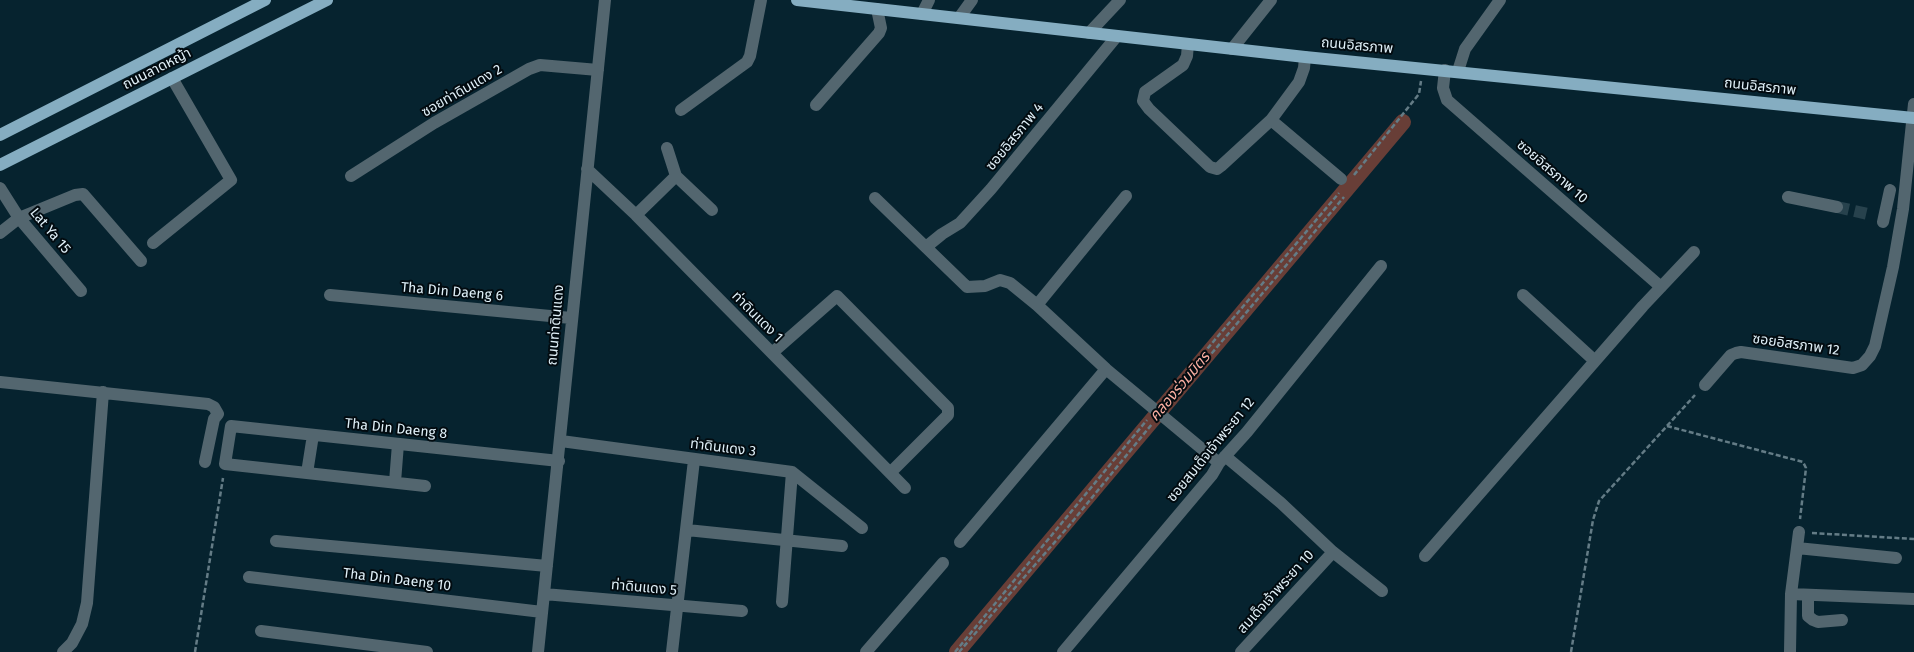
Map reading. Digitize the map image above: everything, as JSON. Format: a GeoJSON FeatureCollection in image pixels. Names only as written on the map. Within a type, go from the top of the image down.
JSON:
{"type":"FeatureCollection","features":[{"type":"Feature","properties":{"kind":"main road","name":"ถนนลาดหญ้า"},"geometry":{"type":"LineString","coordinates":[[0,135],[265,0]]}},
{"type":"Feature","properties":{"kind":"main road","name":"ถนนลาดหญ้า"},"geometry":{"type":"LineString","coordinates":[[0,165],[327,0]]}},
{"type":"Feature","properties":{"kind":"main road","name":"ถนนอิสรภาพ"},"geometry":{"type":"LineString","coordinates":[[797,0],[1305,57],[1424,67],[1913,118]]}},
{"type":"Feature","properties":{"kind":"street","name":"ถนนท่าดินแดง"},"geometry":{"type":"LineString","coordinates":[[538,652],[605,0]]}},
{"type":"Feature","properties":{"kind":"street"},"geometry":{"type":"LineString","coordinates":[[680,110],[747,62],[750,56],[761,0]]}},
{"type":"Feature","properties":{"kind":"street"},"geometry":{"type":"LineString","coordinates":[[922,14],[929,0]]}},
{"type":"Feature","properties":{"kind":"street"},"geometry":{"type":"LineString","coordinates":[[959,18],[972,0]]}},
{"type":"Feature","properties":{"kind":"street"},"geometry":{"type":"LineString","coordinates":[[1089,32],[1120,0]]}},
{"type":"Feature","properties":{"kind":"street"},"geometry":{"type":"LineString","coordinates":[[1451,70],[1499,0]]}},
{"type":"Feature","properties":{"kind":"street"},"geometry":{"type":"LineString","coordinates":[[1232,48],[1265,2]]}},
{"type":"Feature","properties":{"kind":"street"},"geometry":{"type":"LineString","coordinates":[[816,105],[879,33],[882,28],[877,9]]}},
{"type":"Feature","properties":{"kind":"street","name":"ซอยอิสรภาพ 4"},"geometry":{"type":"LineString","coordinates":[[926,247],[960,223],[992,189],[1117,36]]}},
{"type":"Feature","properties":{"kind":"street"},"geometry":{"type":"LineString","coordinates":[[1188,44],[1188,56],[1183,65],[1145,92],[1144,101],[1149,109],[1210,167],[1217,168],[1271,120],[1299,82],[1304,68],[1305,57]]}},
{"type":"Feature","properties":{"kind":"street","name":"ซอยท่าดินแดง 2"},"geometry":{"type":"LineString","coordinates":[[351,176],[434,123],[529,68],[540,65],[598,70]]}},
{"type":"Feature","properties":{"kind":"street","name":"ซอยอิสรภาพ 10"},"geometry":{"type":"LineString","coordinates":[[1451,70],[1443,88],[1448,100],[1661,287]]}},
{"type":"Feature","properties":{"kind":"street"},"geometry":{"type":"LineString","coordinates":[[153,243],[231,180],[172,78]]}},
{"type":"Feature","properties":{"kind":"street","name":"ซอยอิสรภาพ 12"},"geometry":{"type":"LineString","coordinates":[[1705,384],[1731,355],[1736,353],[1853,368],[1862,365],[1875,346],[1893,268],[1903,209],[1914,104]]}},
{"type":"Feature","properties":{"kind":"street"},"geometry":{"type":"LineString","coordinates":[[1271,120],[1345,183]]}},
{"type":"Feature","properties":{"kind":"street"},"geometry":{"type":"LineString","coordinates":[[668,148],[676,176],[712,210]]}},
{"type":"Feature","properties":{"kind":"street","name":"ท่าดินแดง 1"},"geometry":{"type":"LineString","coordinates":[[587,169],[636,215],[905,488]]}},
{"type":"Feature","properties":{"kind":"street"},"geometry":{"type":"LineString","coordinates":[[636,215],[676,176]]}},
{"type":"Feature","properties":{"kind":"street","name":"Lat Ya 15"},"geometry":{"type":"LineString","coordinates":[[0,188],[19,218],[81,291]]}},
{"type":"Feature","properties":{"kind":"street"},"geometry":{"type":"LineString","coordinates":[[1890,190],[1882,215],[1903,209]]}},
{"type":"Feature","properties":{"kind":"street"},"geometry":{"type":"LineString","coordinates":[[0,232],[19,218],[76,195],[83,194],[141,262]]}},
{"type":"Feature","properties":{"kind":"street"},"geometry":{"type":"LineString","coordinates":[[1037,304],[1126,196]]}},
{"type":"Feature","properties":{"kind":"street"},"geometry":{"type":"LineString","coordinates":[[1788,197],[1837,207]]}},
{"type":"Feature","properties":{"kind":"street"},"geometry":{"type":"LineString","coordinates":[[875,198],[967,287],[985,286],[1000,280],[1005,281],[1037,304],[1106,369],[1157,412],[1281,503],[1333,552],[1382,591]]}},
{"type":"Feature","properties":{"kind":"street"},"geometry":{"type":"LineString","coordinates":[[1426,556],[1595,361],[1694,252]]}},
{"type":"Feature","properties":{"kind":"street","name":"ซอยสมเด็จเจ้าพระยา 12"},"geometry":{"type":"LineString","coordinates":[[1063,652],[1212,475],[1222,460],[1382,266]]}},
{"type":"Feature","properties":{"kind":"street"},"geometry":{"type":"LineString","coordinates":[[1524,295],[1595,361]]}},
{"type":"Feature","properties":{"kind":"street","name":"Tha Din Daeng 6"},"geometry":{"type":"LineString","coordinates":[[330,296],[571,318]]}},
{"type":"Feature","properties":{"kind":"street"},"geometry":{"type":"LineString","coordinates":[[772,353],[837,296],[948,408],[948,415],[890,473]]}},
{"type":"Feature","properties":{"kind":"street"},"geometry":{"type":"LineString","coordinates":[[960,542],[1106,369]]}},
{"type":"Feature","properties":{"kind":"street"},"geometry":{"type":"LineString","coordinates":[[0,382],[208,404],[214,407],[218,414],[214,419],[205,462]]}},
{"type":"Feature","properties":{"kind":"street"},"geometry":{"type":"LineString","coordinates":[[63,652],[72,644],[82,624],[87,603],[103,392]]}},
{"type":"Feature","properties":{"kind":"street","name":"Tha Din Daeng 8"},"geometry":{"type":"LineString","coordinates":[[225,464],[231,426],[559,462]]}},
{"type":"Feature","properties":{"kind":"street"},"geometry":{"type":"LineString","coordinates":[[307,472],[314,435]]}},
{"type":"Feature","properties":{"kind":"street","name":"ท่าดินแดง 3"},"geometry":{"type":"LineString","coordinates":[[561,441],[792,472]]}},
{"type":"Feature","properties":{"kind":"street"},"geometry":{"type":"LineString","coordinates":[[395,482],[398,444]]}},
{"type":"Feature","properties":{"kind":"street"},"geometry":{"type":"LineString","coordinates":[[672,652],[694,460]]}},
{"type":"Feature","properties":{"kind":"street"},"geometry":{"type":"LineString","coordinates":[[225,464],[425,486]]}},
{"type":"Feature","properties":{"kind":"street"},"geometry":{"type":"LineString","coordinates":[[792,472],[862,528]]}},
{"type":"Feature","properties":{"kind":"street"},"geometry":{"type":"LineString","coordinates":[[782,602],[792,472]]}},
{"type":"Feature","properties":{"kind":"street"},"geometry":{"type":"LineString","coordinates":[[687,530],[842,546]]}},
{"type":"Feature","properties":{"kind":"street"},"geometry":{"type":"LineString","coordinates":[[1790,652],[1791,594],[1799,532]]}},
{"type":"Feature","properties":{"kind":"street"},"geometry":{"type":"LineString","coordinates":[[276,541],[547,566]]}},
{"type":"Feature","properties":{"kind":"street"},"geometry":{"type":"LineString","coordinates":[[1797,548],[1896,558]]}},
{"type":"Feature","properties":{"kind":"street","name":"สมเด็จเจ้าพระยา 10"},"geometry":{"type":"LineString","coordinates":[[1241,652],[1333,552]]}},
{"type":"Feature","properties":{"kind":"street"},"geometry":{"type":"LineString","coordinates":[[866,652],[943,563]]}},
{"type":"Feature","properties":{"kind":"street","name":"Tha Din Daeng 10"},"geometry":{"type":"LineString","coordinates":[[249,577],[542,612]]}},
{"type":"Feature","properties":{"kind":"street","name":"ท่าดินแดง 5"},"geometry":{"type":"LineString","coordinates":[[544,594],[742,611]]}},
{"type":"Feature","properties":{"kind":"street"},"geometry":{"type":"LineString","coordinates":[[1791,594],[1914,600]]}},
{"type":"Feature","properties":{"kind":"street"},"geometry":{"type":"LineString","coordinates":[[1808,595],[1808,616],[1813,620],[1818,622],[1842,620]]}},
{"type":"Feature","properties":{"kind":"street"},"geometry":{"type":"LineString","coordinates":[[261,631],[427,652]]}},
{"type":"Feature","properties":{"kind":"path"},"geometry":{"type":"LineString","coordinates":[[955,652],[1157,412],[1419,94],[1424,67]]}},
{"type":"Feature","properties":{"kind":"path"},"geometry":{"type":"LineString","coordinates":[[959,652],[1068,527],[1157,412],[1344,197]]}},
{"type":"Feature","properties":{"kind":"path"},"geometry":{"type":"LineString","coordinates":[[1570,652],[1593,520],[1599,501],[1705,384]]}},
{"type":"Feature","properties":{"kind":"path"},"geometry":{"type":"LineString","coordinates":[[1667,426],[1803,462],[1806,468],[1799,532],[1914,539]]}},
{"type":"Feature","properties":{"kind":"path"},"geometry":{"type":"LineString","coordinates":[[195,652],[225,464]]}},
{"type":"Feature","properties":{"kind":"waterway","name":"คลองร่วมมิตร"},"geometry":{"type":"LineString","coordinates":[[957,652],[1403,122]]}},
{"type":"Feature","properties":{"kind":"tunnel"},"geometry":{"type":"LineString","coordinates":[[1837,207],[1872,215]]}}]}
